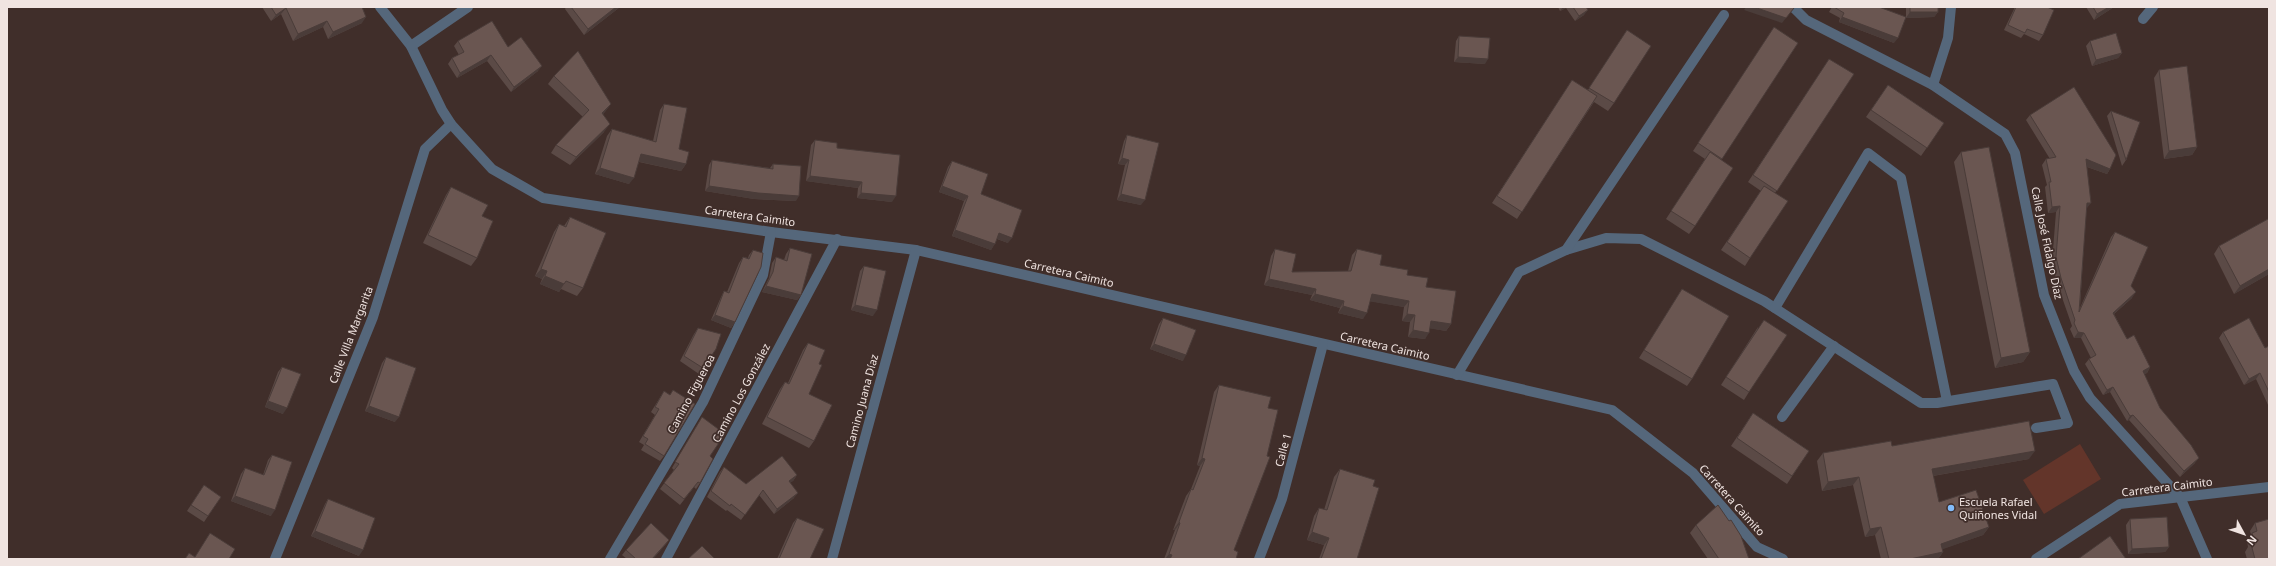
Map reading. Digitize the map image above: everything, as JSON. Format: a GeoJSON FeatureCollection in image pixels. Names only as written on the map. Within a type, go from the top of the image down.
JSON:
{"type":"FeatureCollection","features":[{"type":"Feature","properties":{"kind":"street","name":"Carretera Caimito"},"geometry":{"type":"LineString","coordinates":[[380,7],[411,46],[442,110],[451,124],[492,169],[543,198],[771,232],[916,250],[1612,410],[1694,474],[1757,547],[1783,559]]}},
{"type":"Feature","properties":{"kind":"street"},"geometry":{"type":"LineString","coordinates":[[411,46],[468,7]]}},
{"type":"Feature","properties":{"kind":"street","name":"Calle José Fidalgo Díaz"},"geometry":{"type":"LineString","coordinates":[[1793,7],[1806,20],[1934,85],[2006,134],[2015,153],[2044,295],[2074,371],[2090,398],[2180,497],[2207,559]]}},
{"type":"Feature","properties":{"kind":"street"},"geometry":{"type":"LineString","coordinates":[[1934,85],[1948,38],[1950,7]]}},
{"type":"Feature","properties":{"kind":"street"},"geometry":{"type":"LineString","coordinates":[[2143,19],[2153,7]]}},
{"type":"Feature","properties":{"kind":"street"},"geometry":{"type":"LineString","coordinates":[[1566,250],[1724,15]]}},
{"type":"Feature","properties":{"kind":"street","name":"Calle Villa Margarita"},"geometry":{"type":"LineString","coordinates":[[275,559],[373,317],[425,149],[451,124]]}},
{"type":"Feature","properties":{"kind":"street"},"geometry":{"type":"LineString","coordinates":[[1775,308],[1868,153],[1901,178],[1947,401]]}},
{"type":"Feature","properties":{"kind":"street","name":"Camino Figueroa"},"geometry":{"type":"LineString","coordinates":[[610,559],[703,402],[763,274],[771,232]]}},
{"type":"Feature","properties":{"kind":"street"},"geometry":{"type":"LineString","coordinates":[[1457,375],[1519,272],[1566,250],[1606,238],[1641,239],[1775,308],[1921,403],[1947,401],[2053,384],[2068,423],[2036,428]]}},
{"type":"Feature","properties":{"kind":"street","name":"Camino Los González"},"geometry":{"type":"LineString","coordinates":[[666,559],[837,239]]}},
{"type":"Feature","properties":{"kind":"street","name":"Camino Juana Díaz"},"geometry":{"type":"LineString","coordinates":[[832,559],[916,250]]}},
{"type":"Feature","properties":{"kind":"street","name":"Calle 1"},"geometry":{"type":"LineString","coordinates":[[1259,559],[1282,498],[1323,344]]}},
{"type":"Feature","properties":{"kind":"street"},"geometry":{"type":"LineString","coordinates":[[1782,417],[1834,346]]}},
{"type":"Feature","properties":{"kind":"street","name":"Carretera Caimito"},"geometry":{"type":"LineString","coordinates":[[2036,559],[2120,504],[2269,487]]}},
{"type":"Feature","properties":{"kind":"street"},"geometry":{"type":"LineString","coordinates":[[1757,547],[1762,559]]}},
{"type":"Feature","properties":{"kind":"shaded area"},"geometry":{"type":"Polygon","coordinates":[[[2080,444],[2101,479],[2044,514],[2023,480],[2080,444]]]}},
{"type":"Feature","properties":{"kind":"building"},"geometry":{"type":"Polygon","coordinates":[[[271,7],[362,7],[366,17],[333,32],[327,21],[298,34],[286,8],[276,15],[271,7]]]}},
{"type":"Feature","properties":{"kind":"building"},"geometry":{"type":"Polygon","coordinates":[[[571,7],[616,7],[588,29],[571,7]]]}},
{"type":"Feature","properties":{"kind":"building"},"geometry":{"type":"Polygon","coordinates":[[[1573,7],[1586,7],[1588,10],[1579,16],[1573,7]]]}},
{"type":"Feature","properties":{"kind":"building"},"geometry":{"type":"Polygon","coordinates":[[[1754,7],[1793,7],[1794,8],[1786,18],[1754,7]]]}},
{"type":"Feature","properties":{"kind":"building"},"geometry":{"type":"Polygon","coordinates":[[[1834,7],[1879,7],[1906,17],[1898,38],[1842,17],[1844,13],[1834,7]]]}},
{"type":"Feature","properties":{"kind":"building"},"geometry":{"type":"Polygon","coordinates":[[[1910,7],[1938,7],[1938,12],[1910,12],[1910,7]]]}},
{"type":"Feature","properties":{"kind":"building"},"geometry":{"type":"Polygon","coordinates":[[[2016,7],[2047,7],[2054,10],[2043,35],[2027,29],[2025,33],[2008,25],[2016,7]]]}},
{"type":"Feature","properties":{"kind":"building"},"geometry":{"type":"Polygon","coordinates":[[[2093,7],[2109,7],[2097,14],[2093,7]]]}},
{"type":"Feature","properties":{"kind":"building"},"geometry":{"type":"Polygon","coordinates":[[[492,21],[508,47],[521,37],[542,66],[514,87],[491,55],[460,73],[452,58],[464,52],[458,41],[492,21]]]}},
{"type":"Feature","properties":{"kind":"building"},"geometry":{"type":"Polygon","coordinates":[[[1774,27],[1798,43],[1722,159],[1698,143],[1774,27]]]}},
{"type":"Feature","properties":{"kind":"building"},"geometry":{"type":"Polygon","coordinates":[[[1627,30],[1651,46],[1614,103],[1589,88],[1627,30]]]}},
{"type":"Feature","properties":{"kind":"building"},"geometry":{"type":"Polygon","coordinates":[[[2116,33],[2122,53],[2096,60],[2090,41],[2116,33]]]}},
{"type":"Feature","properties":{"kind":"building"},"geometry":{"type":"Polygon","coordinates":[[[1459,36],[1490,38],[1488,59],[1458,57],[1459,36]]]}},
{"type":"Feature","properties":{"kind":"building"},"geometry":{"type":"Polygon","coordinates":[[[578,51],[611,104],[602,113],[610,124],[576,157],[556,145],[589,110],[554,76],[578,51]]]}},
{"type":"Feature","properties":{"kind":"building"},"geometry":{"type":"Polygon","coordinates":[[[1829,59],[1854,74],[1777,191],[1753,175],[1829,59]]]}},
{"type":"Feature","properties":{"kind":"building"},"geometry":{"type":"Polygon","coordinates":[[[2187,66],[2197,147],[2169,151],[2159,70],[2187,66]]]}},
{"type":"Feature","properties":{"kind":"building"},"geometry":{"type":"Polygon","coordinates":[[[1572,80],[1597,96],[1522,212],[1497,196],[1572,80]]]}},
{"type":"Feature","properties":{"kind":"building"},"geometry":{"type":"Polygon","coordinates":[[[1888,85],[1944,123],[1927,148],[1871,110],[1888,85]]]}},
{"type":"Feature","properties":{"kind":"building"},"geometry":{"type":"Polygon","coordinates":[[[2074,87],[2116,155],[2110,169],[2086,159],[2091,203],[2087,203],[2079,312],[2115,232],[2148,247],[2131,286],[2136,292],[2113,313],[2127,339],[2134,335],[2150,367],[2143,371],[2160,408],[2191,445],[2199,458],[2184,471],[2133,415],[2130,416],[2113,387],[2107,390],[2089,359],[2096,355],[2084,333],[2078,332],[2074,323],[2075,320],[2061,278],[2056,257],[2060,206],[2052,207],[2049,182],[2051,182],[2046,159],[2056,157],[2030,115],[2074,87]]]}},
{"type":"Feature","properties":{"kind":"building"},"geometry":{"type":"Polygon","coordinates":[[[664,104],[687,108],[679,149],[689,152],[686,164],[641,154],[634,178],[600,168],[612,129],[656,142],[664,104]]]}},
{"type":"Feature","properties":{"kind":"building"},"geometry":{"type":"Polygon","coordinates":[[[2111,111],[2140,122],[2126,160],[2111,111]]]}},
{"type":"Feature","properties":{"kind":"building"},"geometry":{"type":"Polygon","coordinates":[[[1127,135],[1159,143],[1145,200],[1121,194],[1129,160],[1122,158],[1127,135]]]}},
{"type":"Feature","properties":{"kind":"building"},"geometry":{"type":"Polygon","coordinates":[[[815,140],[837,143],[837,148],[900,155],[896,196],[861,193],[862,182],[810,176],[815,140]]]}},
{"type":"Feature","properties":{"kind":"building"},"geometry":{"type":"Polygon","coordinates":[[[1989,147],[2030,352],[2001,358],[1961,152],[1989,147]]]}},
{"type":"Feature","properties":{"kind":"building"},"geometry":{"type":"Polygon","coordinates":[[[1710,152],[1733,168],[1695,226],[1671,211],[1710,152]]]}},
{"type":"Feature","properties":{"kind":"building"},"geometry":{"type":"Polygon","coordinates":[[[712,160],[773,169],[773,164],[801,166],[799,196],[758,193],[709,186],[712,160]]]}},
{"type":"Feature","properties":{"kind":"building"},"geometry":{"type":"Polygon","coordinates":[[[952,161],[988,174],[981,194],[1022,210],[1012,238],[999,233],[995,244],[955,230],[968,196],[942,186],[952,161]]]}},
{"type":"Feature","properties":{"kind":"building"},"geometry":{"type":"Polygon","coordinates":[[[1764,186],[1788,201],[1750,258],[1727,242],[1764,186]]]}},
{"type":"Feature","properties":{"kind":"building"},"geometry":{"type":"Polygon","coordinates":[[[451,187],[488,205],[482,216],[493,221],[477,258],[428,235],[451,187]]]}},
{"type":"Feature","properties":{"kind":"building"},"geometry":{"type":"Polygon","coordinates":[[[570,217],[606,233],[583,288],[566,281],[564,284],[545,276],[547,271],[541,269],[559,224],[566,227],[570,217]]]}},
{"type":"Feature","properties":{"kind":"building"},"geometry":{"type":"Polygon","coordinates":[[[2268,219],[2269,269],[2240,286],[2219,246],[2268,219]]]}},
{"type":"Feature","properties":{"kind":"building"},"geometry":{"type":"Polygon","coordinates":[[[790,248],[812,254],[801,295],[766,286],[773,272],[776,257],[787,261],[790,248]]]}},
{"type":"Feature","properties":{"kind":"building"},"geometry":{"type":"Polygon","coordinates":[[[1275,249],[1296,254],[1292,272],[1351,271],[1357,249],[1382,255],[1380,265],[1408,270],[1407,275],[1428,278],[1426,287],[1456,291],[1451,324],[1431,321],[1429,333],[1413,330],[1415,315],[1407,314],[1409,301],[1372,294],[1367,313],[1343,306],[1344,301],[1315,294],[1316,289],[1269,279],[1275,249]]]}},
{"type":"Feature","properties":{"kind":"building"},"geometry":{"type":"Polygon","coordinates":[[[753,250],[763,253],[761,267],[735,322],[715,315],[724,291],[729,293],[743,257],[749,259],[753,250]]]}},
{"type":"Feature","properties":{"kind":"building"},"geometry":{"type":"Polygon","coordinates":[[[864,266],[886,271],[877,310],[855,305],[864,266]]]}},
{"type":"Feature","properties":{"kind":"building"},"geometry":{"type":"Polygon","coordinates":[[[1682,289],[1729,316],[1692,379],[1644,350],[1682,289]]]}},
{"type":"Feature","properties":{"kind":"building"},"geometry":{"type":"Polygon","coordinates":[[[1163,318],[1196,330],[1186,355],[1154,344],[1163,318]]]}},
{"type":"Feature","properties":{"kind":"building"},"geometry":{"type":"Polygon","coordinates":[[[2249,318],[2265,348],[2269,346],[2269,392],[2260,373],[2249,379],[2223,332],[2249,318]]]}},
{"type":"Feature","properties":{"kind":"building"},"geometry":{"type":"Polygon","coordinates":[[[1764,320],[1787,335],[1749,392],[1726,377],[1764,320]]]}},
{"type":"Feature","properties":{"kind":"building"},"geometry":{"type":"Polygon","coordinates":[[[698,328],[721,334],[716,349],[703,368],[684,356],[698,328]]]}},
{"type":"Feature","properties":{"kind":"building"},"geometry":{"type":"Polygon","coordinates":[[[808,343],[825,350],[819,364],[822,365],[809,394],[832,405],[814,441],[767,417],[785,382],[789,384],[808,343]]]}},
{"type":"Feature","properties":{"kind":"building"},"geometry":{"type":"Polygon","coordinates":[[[386,357],[416,368],[399,417],[369,406],[386,357]]]}},
{"type":"Feature","properties":{"kind":"building"},"geometry":{"type":"Polygon","coordinates":[[[282,367],[301,374],[287,408],[268,401],[282,367]]]}},
{"type":"Feature","properties":{"kind":"building"},"geometry":{"type":"Polygon","coordinates":[[[1219,385],[1271,397],[1268,408],[1278,410],[1267,456],[1270,457],[1234,550],[1238,552],[1236,559],[1170,559],[1172,555],[1169,554],[1180,523],[1179,522],[1191,489],[1193,490],[1205,459],[1202,458],[1219,385]]]}},
{"type":"Feature","properties":{"kind":"building"},"geometry":{"type":"Polygon","coordinates":[[[673,390],[695,404],[664,456],[645,444],[648,439],[643,436],[659,409],[655,407],[664,391],[670,395],[673,390]]]}},
{"type":"Feature","properties":{"kind":"building"},"geometry":{"type":"Polygon","coordinates":[[[1753,413],[1809,451],[1792,476],[1737,438],[1753,413]]]}},
{"type":"Feature","properties":{"kind":"building"},"geometry":{"type":"Polygon","coordinates":[[[702,417],[725,434],[710,456],[713,459],[700,483],[698,482],[684,499],[664,483],[679,464],[675,462],[702,417]]]}},
{"type":"Feature","properties":{"kind":"building"},"geometry":{"type":"Polygon","coordinates":[[[2029,421],[2035,451],[1932,469],[1939,502],[1976,490],[1989,527],[1941,544],[1943,552],[1910,559],[1889,559],[1881,527],[1870,529],[1859,477],[1828,482],[1823,453],[1891,441],[1892,446],[2029,421]]]}},
{"type":"Feature","properties":{"kind":"building"},"geometry":{"type":"Polygon","coordinates":[[[272,455],[292,462],[275,510],[235,496],[245,468],[264,475],[272,455]]]}},
{"type":"Feature","properties":{"kind":"building"},"geometry":{"type":"Polygon","coordinates":[[[782,456],[797,475],[789,481],[798,493],[777,509],[763,490],[745,515],[731,504],[730,506],[711,491],[724,467],[746,484],[782,456]]]}},
{"type":"Feature","properties":{"kind":"building"},"geometry":{"type":"Polygon","coordinates":[[[1340,469],[1375,480],[1373,486],[1379,488],[1357,559],[1321,559],[1329,538],[1312,532],[1319,508],[1327,510],[1340,469]]]}},
{"type":"Feature","properties":{"kind":"building"},"geometry":{"type":"Polygon","coordinates":[[[204,485],[221,497],[208,516],[191,505],[204,485]]]}},
{"type":"Feature","properties":{"kind":"building"},"geometry":{"type":"Polygon","coordinates":[[[328,499],[375,518],[363,550],[315,531],[328,499]]]}},
{"type":"Feature","properties":{"kind":"building"},"geometry":{"type":"Polygon","coordinates":[[[1718,505],[1729,521],[1731,520],[1741,536],[1749,559],[1719,559],[1696,525],[1718,505]]]}},
{"type":"Feature","properties":{"kind":"building"},"geometry":{"type":"Polygon","coordinates":[[[2167,517],[2169,547],[2132,549],[2130,519],[2167,517]]]}},
{"type":"Feature","properties":{"kind":"building"},"geometry":{"type":"Polygon","coordinates":[[[797,518],[824,529],[810,559],[779,559],[797,518]]]}},
{"type":"Feature","properties":{"kind":"building"},"geometry":{"type":"Polygon","coordinates":[[[2269,519],[2269,559],[2255,559],[2251,544],[2255,543],[2252,533],[2257,531],[2255,523],[2269,519]]]}},
{"type":"Feature","properties":{"kind":"building"},"geometry":{"type":"Polygon","coordinates":[[[651,523],[669,540],[652,559],[636,559],[626,550],[651,523]]]}},
{"type":"Feature","properties":{"kind":"building"},"geometry":{"type":"Polygon","coordinates":[[[210,533],[235,549],[229,559],[185,559],[189,553],[195,557],[210,533]]]}},
{"type":"Feature","properties":{"kind":"building"},"geometry":{"type":"Polygon","coordinates":[[[2110,536],[2126,559],[2078,559],[2110,536]]]}},
{"type":"Feature","properties":{"kind":"building"},"geometry":{"type":"Polygon","coordinates":[[[702,546],[715,559],[688,559],[702,546]]]}},
{"type":"Feature","properties":{"kind":"place","name":"Escuela Rafael Quiñones Vidal"},"geometry":{"type":"Point","coordinates":[1951,508]}}]}
